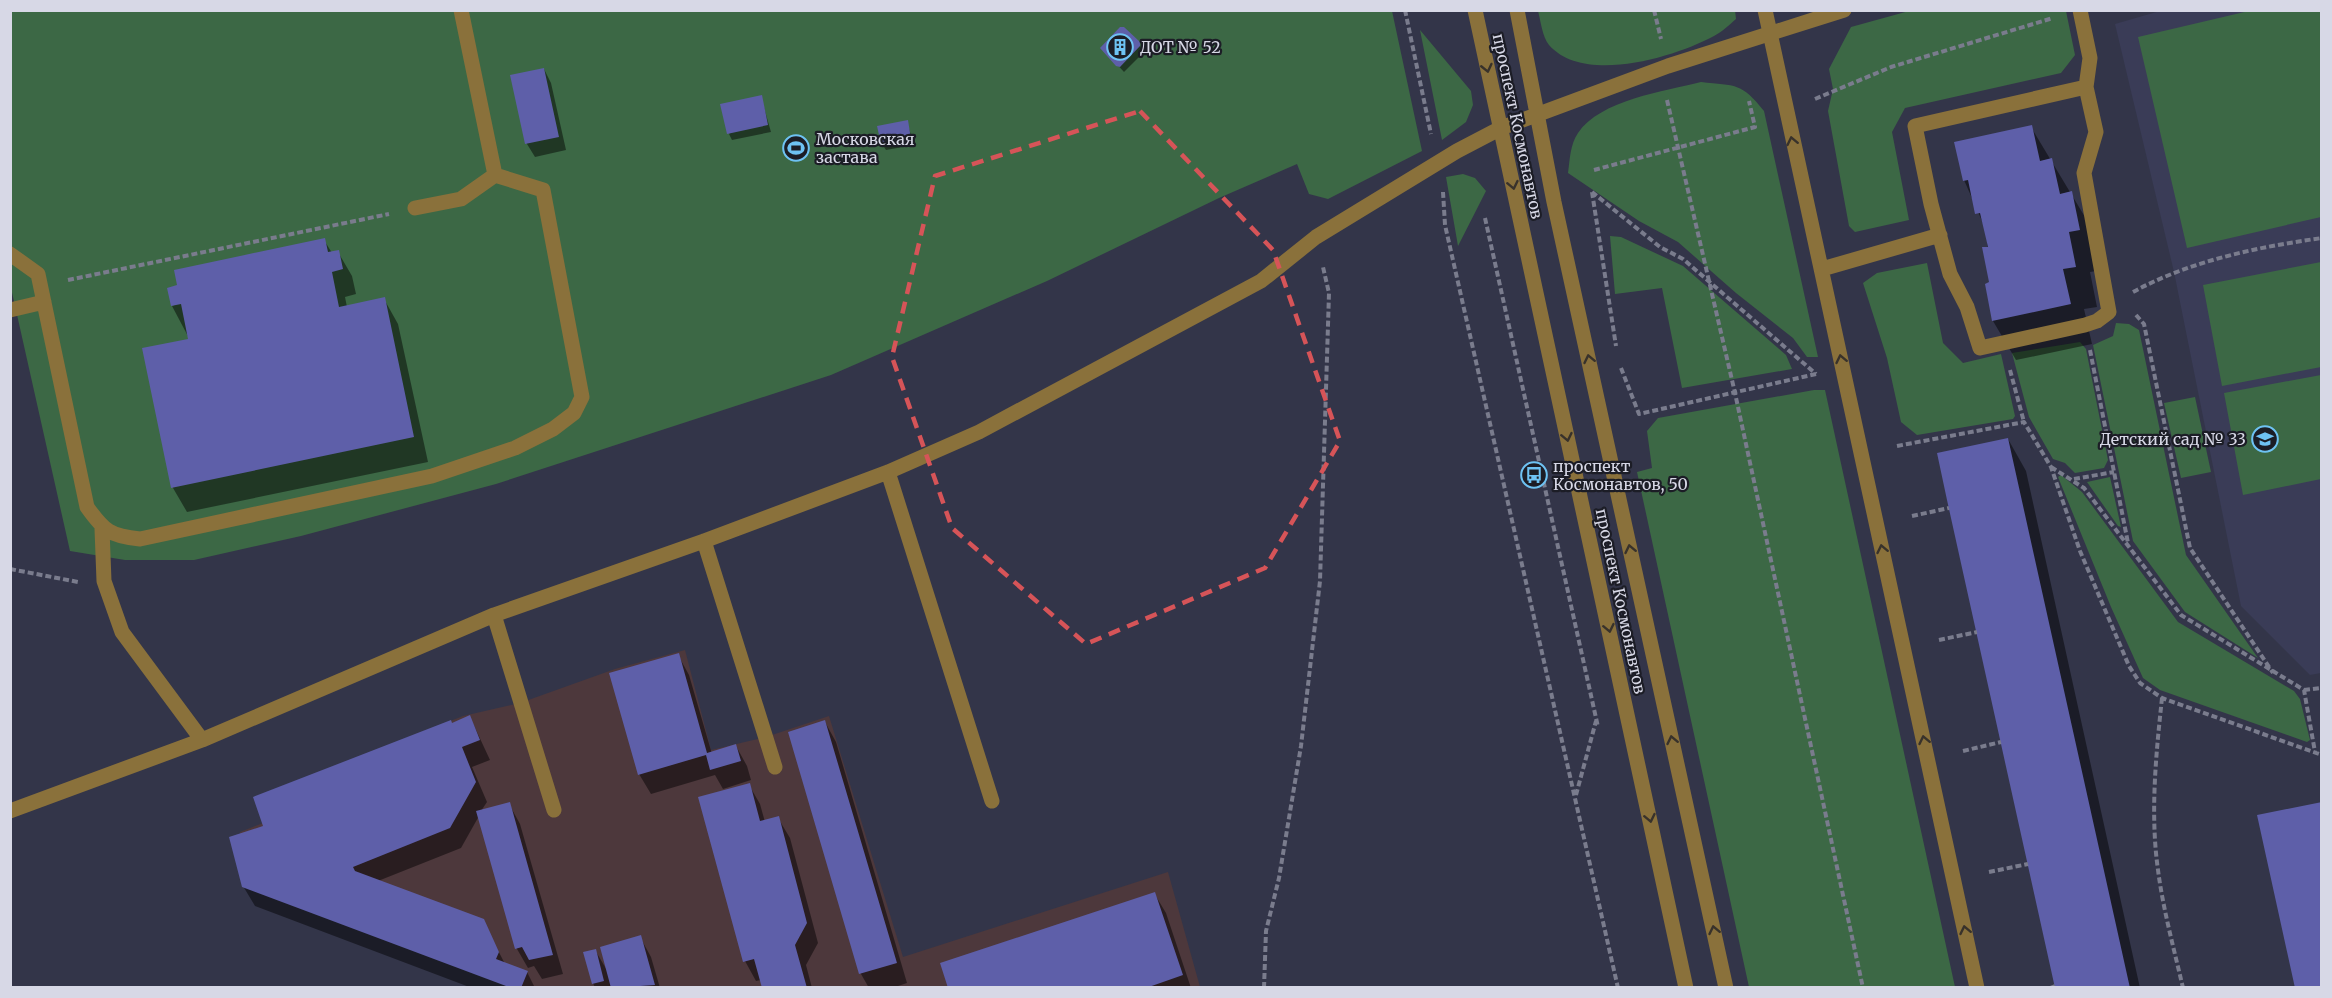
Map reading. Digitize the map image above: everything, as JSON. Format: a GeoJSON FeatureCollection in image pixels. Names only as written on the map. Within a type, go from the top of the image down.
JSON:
{"type":"FeatureCollection","features":[{"type":"Feature","properties":{"kind":"street"},"geometry":{"type":"LineString","coordinates":[[461,10],[495,175]]}},
{"type":"Feature","properties":{"kind":"street","name":"проспект Космонавтов"},"geometry":{"type":"LineString","coordinates":[[1474,10],[1686,987]]}},
{"type":"Feature","properties":{"kind":"street","name":"проспект Космонавтов"},"geometry":{"type":"LineString","coordinates":[[1516,10],[1559,225],[1726,987]]}},
{"type":"Feature","properties":{"kind":"street"},"geometry":{"type":"LineString","coordinates":[[1765,10],[1977,987]]}},
{"type":"Feature","properties":{"kind":"street"},"geometry":{"type":"LineString","coordinates":[[10,811],[202,740],[494,615],[704,541],[888,472],[979,432],[1250,287],[1316,237],[1438,162],[1500,128],[1668,66],[1770,36],[1844,10]]}},
{"type":"Feature","properties":{"kind":"street"},"geometry":{"type":"LineString","coordinates":[[2080,10],[2090,58],[2086,87],[2096,132],[2084,173],[2109,312],[2097,321],[2085,325],[1980,348],[1967,307],[1950,274],[1915,126],[2086,87]]}},
{"type":"Feature","properties":{"kind":"street"},"geometry":{"type":"LineString","coordinates":[[415,208],[461,199],[495,175]]}},
{"type":"Feature","properties":{"kind":"street"},"geometry":{"type":"LineString","coordinates":[[102,529],[119,537],[140,539],[432,476],[515,448],[553,429],[574,413],[582,397],[543,190],[495,175]]}},
{"type":"Feature","properties":{"kind":"street"},"geometry":{"type":"LineString","coordinates":[[1821,269],[1940,235]]}},
{"type":"Feature","properties":{"kind":"street"},"geometry":{"type":"LineString","coordinates":[[10,254],[38,274],[87,507],[102,529],[106,589],[122,632],[202,740]]}},
{"type":"Feature","properties":{"kind":"street"},"geometry":{"type":"LineString","coordinates":[[10,310],[44,302]]}},
{"type":"Feature","properties":{"kind":"street"},"geometry":{"type":"LineString","coordinates":[[888,472],[992,801]]}},
{"type":"Feature","properties":{"kind":"street"},"geometry":{"type":"LineString","coordinates":[[704,541],[775,767]]}},
{"type":"Feature","properties":{"kind":"street"},"geometry":{"type":"LineString","coordinates":[[494,615],[554,810]]}},
{"type":"Feature","properties":{"kind":"path"},"geometry":{"type":"LineString","coordinates":[[1405,10],[1438,162],[1445,225],[1618,987]]}},
{"type":"Feature","properties":{"kind":"path"},"geometry":{"type":"LineString","coordinates":[[1654,10],[1663,48]]}},
{"type":"Feature","properties":{"kind":"path"},"geometry":{"type":"LineString","coordinates":[[1815,99],[1892,67],[2055,18]]}},
{"type":"Feature","properties":{"kind":"path"},"geometry":{"type":"LineString","coordinates":[[1667,100],[1735,393],[1863,987]]}},
{"type":"Feature","properties":{"kind":"path"},"geometry":{"type":"LineString","coordinates":[[1594,170],[1755,127],[1749,101]]}},
{"type":"Feature","properties":{"kind":"path"},"geometry":{"type":"LineString","coordinates":[[1592,192],[1660,247],[1683,259],[1708,283],[1816,374],[1639,414],[1621,369],[1607,302],[1592,192]]}},
{"type":"Feature","properties":{"kind":"path"},"geometry":{"type":"LineString","coordinates":[[40,286],[415,208]]}},
{"type":"Feature","properties":{"kind":"path"},"geometry":{"type":"LineString","coordinates":[[1485,218],[1598,727]]}},
{"type":"Feature","properties":{"kind":"path"},"geometry":{"type":"LineString","coordinates":[[1264,987],[1267,956],[1266,932],[1279,878],[1301,746],[1320,581],[1329,294],[1316,237]]}},
{"type":"Feature","properties":{"kind":"path"},"geometry":{"type":"LineString","coordinates":[[2109,312],[2128,294],[2174,272],[2232,256],[2322,238]]}},
{"type":"Feature","properties":{"kind":"path"},"geometry":{"type":"LineString","coordinates":[[2109,312],[2134,314],[2140,317],[2144,324],[2190,548],[2273,673]]}},
{"type":"Feature","properties":{"kind":"path"},"geometry":{"type":"LineString","coordinates":[[2085,325],[2128,544]]}},
{"type":"Feature","properties":{"kind":"path"},"geometry":{"type":"LineString","coordinates":[[2002,343],[2024,422],[2050,467],[2080,551],[2129,666],[2140,683],[2162,698],[2322,755]]}},
{"type":"Feature","properties":{"kind":"path"},"geometry":{"type":"LineString","coordinates":[[1897,446],[2024,422]]}},
{"type":"Feature","properties":{"kind":"path"},"geometry":{"type":"LineString","coordinates":[[2050,467],[2073,479],[2084,488],[2181,615],[2304,690],[2322,688]]}},
{"type":"Feature","properties":{"kind":"path"},"geometry":{"type":"LineString","coordinates":[[2073,479],[2114,472]]}},
{"type":"Feature","properties":{"kind":"path"},"geometry":{"type":"LineString","coordinates":[[1912,516],[1949,508]]}},
{"type":"Feature","properties":{"kind":"path"},"geometry":{"type":"LineString","coordinates":[[10,570],[106,589]]}},
{"type":"Feature","properties":{"kind":"path"},"geometry":{"type":"LineString","coordinates":[[1939,640],[1977,632]]}},
{"type":"Feature","properties":{"kind":"path"},"geometry":{"type":"LineString","coordinates":[[2304,690],[2315,753]]}},
{"type":"Feature","properties":{"kind":"path"},"geometry":{"type":"LineString","coordinates":[[2162,698],[2158,736],[2156,807],[2158,870],[2183,987]]}},
{"type":"Feature","properties":{"kind":"path"},"geometry":{"type":"LineString","coordinates":[[1576,796],[1596,718]]}},
{"type":"Feature","properties":{"kind":"path"},"geometry":{"type":"LineString","coordinates":[[1963,751],[2001,742]]}},
{"type":"Feature","properties":{"kind":"path"},"geometry":{"type":"LineString","coordinates":[[1989,872],[2028,864]]}},
{"type":"Feature","properties":{"kind":"highlighted area"},"geometry":{"type":"Polygon","coordinates":[[[1140,111],[1273,250],[1340,441],[1265,568],[1086,644],[952,528],[892,357],[935,176],[1140,111]]]}},
{"type":"Feature","properties":{"kind":"shaded area","name":"Детский сад № 33"},"geometry":{"type":"Polygon","coordinates":[[[2160,11],[2321,11],[2321,673],[2310,675],[2241,606],[2174,272],[2115,24],[2160,11]]]}},
{"type":"Feature","properties":{"kind":"shaded area"},"geometry":{"type":"Polygon","coordinates":[[[685,650],[711,750],[766,737],[829,716],[903,957],[1168,872],[1200,987],[509,987],[250,882],[240,832],[276,818],[266,793],[463,716],[520,703],[615,669],[685,650]]]}},
{"type":"Feature","properties":{"kind":"green space"},"geometry":{"type":"Polygon","coordinates":[[[1735,10],[1736,19],[1717,34],[1697,44],[1654,59],[1606,65],[1584,63],[1565,57],[1549,45],[1543,33],[1538,11],[1735,10]]]}},
{"type":"Feature","properties":{"kind":"green space"},"geometry":{"type":"Polygon","coordinates":[[[2253,10],[2321,11],[2321,217],[2187,248],[2138,37],[2253,10]]]}},
{"type":"Feature","properties":{"kind":"green space"},"geometry":{"type":"Polygon","coordinates":[[[10,11],[1392,11],[1422,151],[1328,199],[1309,194],[1297,164],[1219,198],[1047,281],[831,375],[496,484],[301,536],[194,560],[125,560],[70,551],[11,288],[10,11]]]}},
{"type":"Feature","properties":{"kind":"green space"},"geometry":{"type":"Polygon","coordinates":[[[1909,11],[2066,11],[2075,55],[2061,73],[1905,108],[1892,132],[1909,220],[1855,232],[1849,226],[1828,111],[1833,89],[1829,69],[1851,27],[1909,11]]]}},
{"type":"Feature","properties":{"kind":"green space"},"geometry":{"type":"Polygon","coordinates":[[[1420,30],[1471,91],[1473,105],[1466,122],[1442,140],[1420,30]]]}},
{"type":"Feature","properties":{"kind":"green space"},"geometry":{"type":"Polygon","coordinates":[[[1701,82],[1737,87],[1749,95],[1764,111],[1818,357],[1807,357],[1793,338],[1736,293],[1678,242],[1639,221],[1568,173],[1575,138],[1588,122],[1601,112],[1634,98],[1701,82]]]}},
{"type":"Feature","properties":{"kind":"green space"},"geometry":{"type":"Polygon","coordinates":[[[1463,174],[1475,178],[1486,191],[1458,246],[1446,177],[1463,174]]]}},
{"type":"Feature","properties":{"kind":"green space"},"geometry":{"type":"Polygon","coordinates":[[[1610,236],[1621,237],[1683,266],[1786,355],[1792,369],[1682,388],[1662,288],[1615,294],[1610,236]]]}},
{"type":"Feature","properties":{"kind":"green space"},"geometry":{"type":"Polygon","coordinates":[[[2321,262],[2321,367],[2222,386],[2203,285],[2321,262]]]}},
{"type":"Feature","properties":{"kind":"green space"},"geometry":{"type":"Polygon","coordinates":[[[1927,263],[1943,343],[1963,363],[2001,354],[2015,416],[2013,419],[1917,435],[1901,422],[1887,358],[1863,283],[1877,273],[1927,263]]]}},
{"type":"Feature","properties":{"kind":"green space"},"geometry":{"type":"Polygon","coordinates":[[[2116,323],[2129,324],[2139,330],[2186,555],[2258,658],[2185,612],[2133,541],[2093,345],[2113,336],[2116,323]]]}},
{"type":"Feature","properties":{"kind":"green space"},"geometry":{"type":"Polygon","coordinates":[[[2080,342],[2086,349],[2108,460],[2104,468],[2075,473],[2065,463],[2053,459],[2029,417],[2012,353],[2080,342]]]}},
{"type":"Feature","properties":{"kind":"green space"},"geometry":{"type":"Polygon","coordinates":[[[2321,375],[2321,479],[2243,495],[2224,393],[2321,375]]]}},
{"type":"Feature","properties":{"kind":"green space"},"geometry":{"type":"Polygon","coordinates":[[[1814,390],[1825,390],[1955,987],[1749,987],[1637,472],[1652,468],[1647,431],[1658,418],[1814,390]]]}},
{"type":"Feature","properties":{"kind":"green space"},"geometry":{"type":"Polygon","coordinates":[[[2195,397],[2211,472],[2181,478],[2164,403],[2195,397]]]}},
{"type":"Feature","properties":{"kind":"green space"},"geometry":{"type":"Polygon","coordinates":[[[2061,475],[2082,492],[2178,622],[2294,691],[2300,699],[2310,740],[2307,742],[2160,690],[2143,678],[2111,607],[2058,477],[2061,475]]]}},
{"type":"Feature","properties":{"kind":"green space"},"geometry":{"type":"Polygon","coordinates":[[[2110,477],[2121,527],[2087,482],[2110,477]]]}},
{"type":"Feature","properties":{"kind":"building","name":"ДОТ № 52"},"geometry":{"type":"Polygon","coordinates":[[[1120,27],[1124,27],[1140,42],[1140,46],[1120,67],[1116,66],[1100,48],[1120,27]]]}},
{"type":"Feature","properties":{"kind":"building"},"geometry":{"type":"Polygon","coordinates":[[[544,68],[559,137],[525,144],[510,75],[544,68]]]}},
{"type":"Feature","properties":{"kind":"building"},"geometry":{"type":"Polygon","coordinates":[[[762,95],[768,125],[727,134],[720,104],[762,95]]]}},
{"type":"Feature","properties":{"kind":"building"},"geometry":{"type":"Polygon","coordinates":[[[908,120],[911,139],[881,144],[877,126],[908,120]]]}},
{"type":"Feature","properties":{"kind":"building"},"geometry":{"type":"Polygon","coordinates":[[[2032,125],[2040,161],[2052,158],[2060,194],[2072,191],[2080,230],[2069,232],[2076,267],[2063,269],[2071,304],[1992,321],[1985,284],[1989,282],[1982,247],[1988,247],[1980,213],[1975,214],[1968,180],[1963,181],[1954,142],[2032,125]]]}},
{"type":"Feature","properties":{"kind":"building"},"geometry":{"type":"Polygon","coordinates":[[[325,238],[328,252],[339,250],[343,269],[332,272],[339,307],[385,297],[414,437],[171,488],[142,348],[188,339],[181,304],[171,306],[167,288],[177,285],[174,270],[325,238]]]}},
{"type":"Feature","properties":{"kind":"building"},"geometry":{"type":"Polygon","coordinates":[[[2008,438],[2130,988],[2055,988],[1937,453],[2008,438]]]}},
{"type":"Feature","properties":{"kind":"building"},"geometry":{"type":"Polygon","coordinates":[[[679,653],[707,753],[736,744],[741,761],[710,770],[706,755],[638,775],[609,673],[679,653]]]}},
{"type":"Feature","properties":{"kind":"building"},"geometry":{"type":"Polygon","coordinates":[[[470,715],[480,740],[462,747],[476,782],[450,828],[353,867],[355,871],[484,919],[499,952],[496,959],[528,971],[521,988],[511,988],[242,887],[229,837],[263,826],[253,797],[451,720],[452,723],[470,715]]]}},
{"type":"Feature","properties":{"kind":"building"},"geometry":{"type":"Polygon","coordinates":[[[825,720],[897,963],[859,974],[788,732],[825,720]]]}},
{"type":"Feature","properties":{"kind":"building"},"geometry":{"type":"Polygon","coordinates":[[[750,783],[760,821],[779,816],[807,923],[795,945],[807,988],[762,988],[754,959],[743,962],[698,797],[750,783]]]}},
{"type":"Feature","properties":{"kind":"building"},"geometry":{"type":"Polygon","coordinates":[[[510,802],[553,955],[529,960],[522,947],[515,949],[476,811],[510,802]]]}},
{"type":"Feature","properties":{"kind":"building"},"geometry":{"type":"Polygon","coordinates":[[[2322,802],[2322,988],[2295,988],[2257,815],[2322,802]]]}},
{"type":"Feature","properties":{"kind":"building"},"geometry":{"type":"Polygon","coordinates":[[[1155,892],[1183,975],[1146,988],[948,988],[940,963],[1155,892]]]}},
{"type":"Feature","properties":{"kind":"building"},"geometry":{"type":"Polygon","coordinates":[[[641,935],[655,985],[611,988],[600,947],[641,935]]]}},
{"type":"Feature","properties":{"kind":"building"},"geometry":{"type":"Polygon","coordinates":[[[596,949],[604,981],[592,984],[583,952],[596,949]]]}},
{"type":"Feature","properties":{"kind":"place","name":"ДОТ № 52"},"geometry":{"type":"Point","coordinates":[1120,47]}},
{"type":"Feature","properties":{"kind":"place","name":"Московская застава"},"geometry":{"type":"Point","coordinates":[796,148]}},
{"type":"Feature","properties":{"kind":"place","name":"Детский сад № 33"},"geometry":{"type":"Point","coordinates":[2265,439]}},
{"type":"Feature","properties":{"kind":"place","name":"проспект Космонавтов, 50"},"geometry":{"type":"Point","coordinates":[1534,475]}}]}
